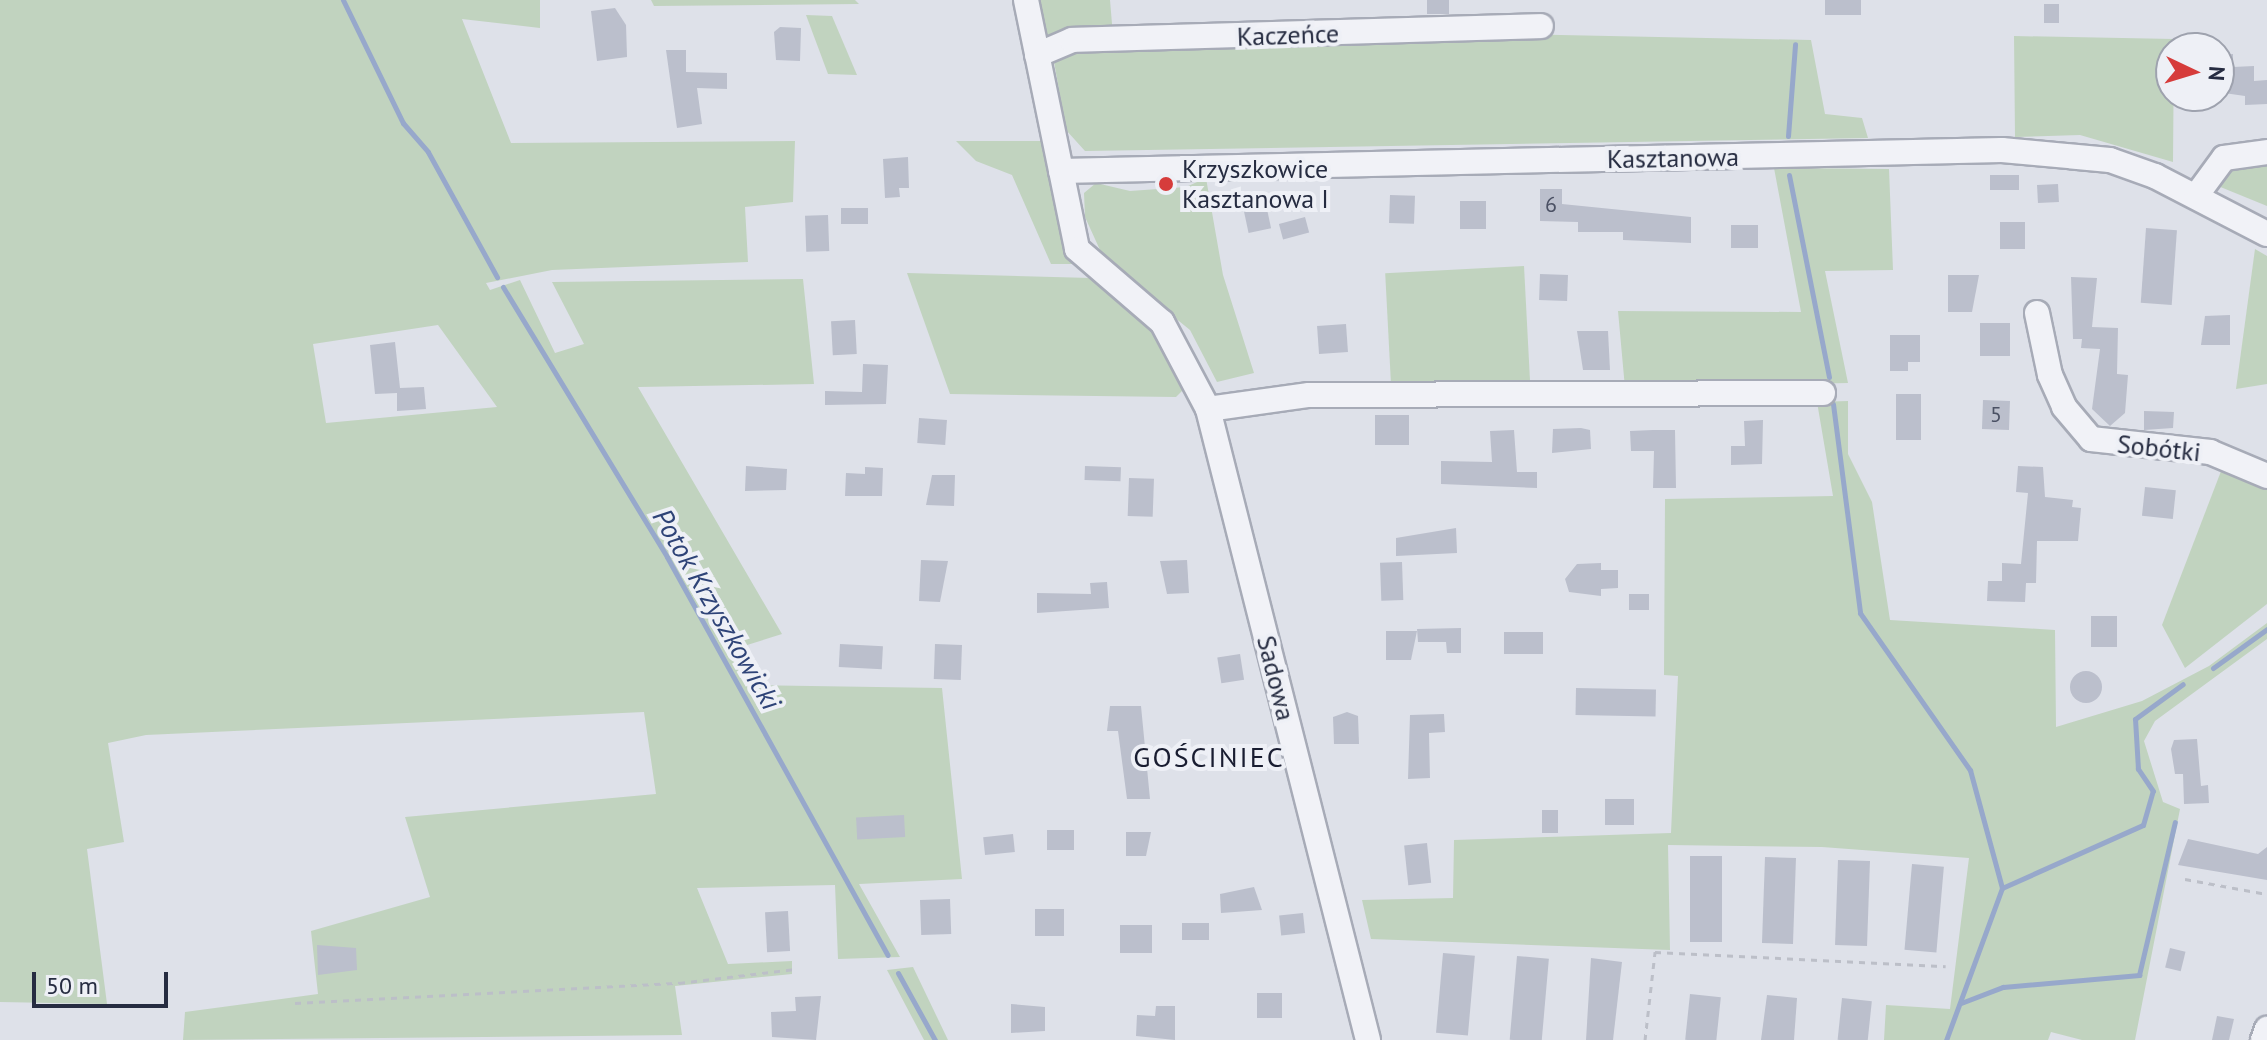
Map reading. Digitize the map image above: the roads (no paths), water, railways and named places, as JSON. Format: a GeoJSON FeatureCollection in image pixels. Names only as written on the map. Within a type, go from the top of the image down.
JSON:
{"type":"FeatureCollection","features":[{"type":"Feature","properties":{"kind":"street","name":"Sadowa"},"geometry":{"type":"LineString","coordinates":[[1026,0],[1077,249],[1162,322],[1208,409],[1368,1040]]}},
{"type":"Feature","properties":{"kind":"street","name":"Kaczeńce"},"geometry":{"type":"LineString","coordinates":[[1037,55],[1072,40],[1541,26]]}},
{"type":"Feature","properties":{"kind":"street","name":"Kasztanowa"},"geometry":{"type":"LineString","coordinates":[[1061,171],[2002,150],[2110,160],[2196,196],[2267,234]]}},
{"type":"Feature","properties":{"kind":"street"},"geometry":{"type":"LineString","coordinates":[[2196,196],[2224,158],[2267,152]]}},
{"type":"Feature","properties":{"kind":"street","name":"Sobótki"},"geometry":{"type":"LineString","coordinates":[[2037,313],[2050,375],[2064,407],[2091,439],[2210,452],[2267,476]]}},
{"type":"Feature","properties":{"kind":"street"},"geometry":{"type":"LineString","coordinates":[[1208,409],[1309,395],[1823,393]]}},
{"type":"Feature","properties":{"kind":"street"},"geometry":{"type":"LineString","coordinates":[[2263,1040],[2267,1029]]}},
{"type":"Feature","properties":{"kind":"waterway","name":"Potok Krzyszkowicki"},"geometry":{"type":"LineString","coordinates":[[343,0],[403,123],[428,152],[497,277]]}},
{"type":"Feature","properties":{"kind":"waterway"},"geometry":{"type":"LineString","coordinates":[[1788,136],[1795,44]]}},
{"type":"Feature","properties":{"kind":"waterway"},"geometry":{"type":"LineString","coordinates":[[1789,175],[1829,377]]}},
{"type":"Feature","properties":{"kind":"waterway","name":"Potok Krzyszkowicki"},"geometry":{"type":"LineString","coordinates":[[503,287],[667,557],[888,955]]}},
{"type":"Feature","properties":{"kind":"waterway"},"geometry":{"type":"LineString","coordinates":[[1833,404],[1860,613],[1970,770],[2002,888],[1946,1040]]}},
{"type":"Feature","properties":{"kind":"waterway"},"geometry":{"type":"LineString","coordinates":[[2213,668],[2267,629]]}},
{"type":"Feature","properties":{"kind":"waterway"},"geometry":{"type":"LineString","coordinates":[[2002,888],[2143,825],[2153,791],[2138,769],[2135,719],[2183,684]]}},
{"type":"Feature","properties":{"kind":"waterway"},"geometry":{"type":"LineString","coordinates":[[1961,1003],[2003,987],[2139,975],[2175,822]]}},
{"type":"Feature","properties":{"kind":"waterway"},"geometry":{"type":"LineString","coordinates":[[898,973],[935,1040]]}},
{"type":"Feature","properties":{"kind":"place","name":"Krzyszkowice Kasztanowa I"},"geometry":{"type":"Point","coordinates":[1166,184]}},
{"type":"Feature","properties":{"kind":"district","name":"GOŚCINIEC"},"geometry":{"type":"Point","coordinates":[1209,757]}}]}
